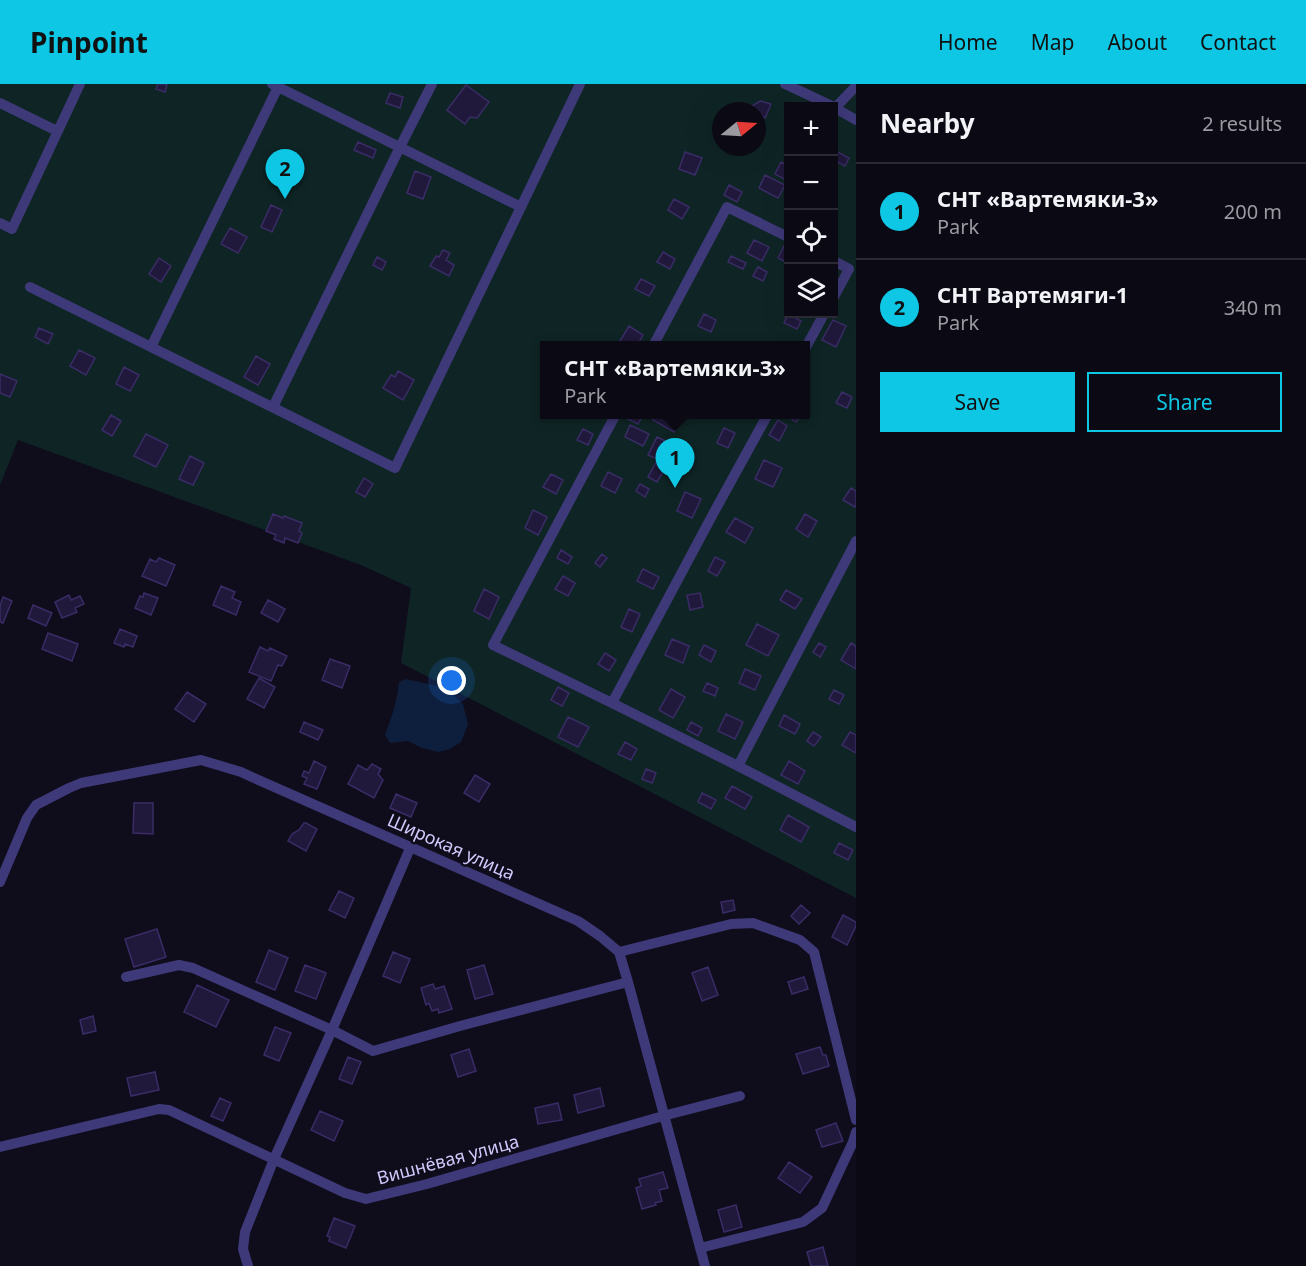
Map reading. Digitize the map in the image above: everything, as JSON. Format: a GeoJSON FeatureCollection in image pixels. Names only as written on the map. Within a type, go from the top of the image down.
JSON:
{"type":"FeatureCollection","features":[{"type":"Feature","properties":{"kind":"street"},"geometry":{"type":"LineString","coordinates":[[0,223],[12,229],[80,84]]}},
{"type":"Feature","properties":{"kind":"street"},"geometry":{"type":"LineString","coordinates":[[273,407],[432,84]]}},
{"type":"Feature","properties":{"kind":"street"},"geometry":{"type":"LineString","coordinates":[[30,287],[395,468],[580,84]]}},
{"type":"Feature","properties":{"kind":"street"},"geometry":{"type":"LineString","coordinates":[[785,84],[823,102]]}},
{"type":"Feature","properties":{"kind":"street"},"geometry":{"type":"LineString","coordinates":[[151,347],[275,86],[521,207]]}},
{"type":"Feature","properties":{"kind":"street"},"geometry":{"type":"LineString","coordinates":[[838,103],[856,86]]}},
{"type":"Feature","properties":{"kind":"street"},"geometry":{"type":"LineString","coordinates":[[0,103],[57,131]]}},
{"type":"Feature","properties":{"kind":"street"},"geometry":{"type":"LineString","coordinates":[[838,109],[856,120]]}},
{"type":"Feature","properties":{"kind":"street"},"geometry":{"type":"LineString","coordinates":[[655,341],[727,207],[784,235]]}},
{"type":"Feature","properties":{"kind":"street"},"geometry":{"type":"LineString","coordinates":[[838,263],[853,271],[838,292]]}},
{"type":"Feature","properties":{"kind":"street"},"geometry":{"type":"LineString","coordinates":[[809,341],[822,318]]}},
{"type":"Feature","properties":{"kind":"street"},"geometry":{"type":"LineString","coordinates":[[613,419],[493,645],[856,827]]}},
{"type":"Feature","properties":{"kind":"street"},"geometry":{"type":"LineString","coordinates":[[612,703],[765,419]]}},
{"type":"Feature","properties":{"kind":"street"},"geometry":{"type":"LineString","coordinates":[[738,766],[856,541]]}},
{"type":"Feature","properties":{"kind":"street","name":"Широкая улица"},"geometry":{"type":"LineString","coordinates":[[0,882],[27,818],[36,805],[81,783],[201,760],[241,772],[578,921],[618,952]]}},
{"type":"Feature","properties":{"kind":"street"},"geometry":{"type":"LineString","coordinates":[[248,1266],[243,1249],[245,1232],[274,1159],[411,846]]}},
{"type":"Feature","properties":{"kind":"street"},"geometry":{"type":"LineString","coordinates":[[705,1266],[618,952],[731,924],[753,923],[800,940],[814,952],[856,1120]]}},
{"type":"Feature","properties":{"kind":"street"},"geometry":{"type":"LineString","coordinates":[[126,977],[179,965],[193,968],[332,1030],[373,1051],[628,982]]}},
{"type":"Feature","properties":{"kind":"street","name":"Вишнёвая улица"},"geometry":{"type":"LineString","coordinates":[[0,1147],[159,1109],[169,1110],[345,1193],[366,1199],[740,1096]]}},
{"type":"Feature","properties":{"kind":"street"},"geometry":{"type":"LineString","coordinates":[[700,1248],[803,1222],[822,1208],[856,1132]]}},
{"type":"Feature","properties":{"kind":"green space"},"geometry":{"type":"Polygon","coordinates":[[[0,84],[856,84],[856,898],[401,663],[411,588],[361,565],[18,440],[0,485],[0,84]]]}},
{"type":"Feature","properties":{"kind":"water"},"geometry":{"type":"Polygon","coordinates":[[[406,679],[446,688],[463,704],[468,724],[461,742],[450,749],[438,752],[408,741],[390,743],[385,735],[394,708],[399,682],[406,679]]]}},
{"type":"Feature","properties":{"kind":"building"},"geometry":{"type":"Polygon","coordinates":[[[158,84],[167,84],[165,92],[156,89],[158,84]]]}},
{"type":"Feature","properties":{"kind":"building"},"geometry":{"type":"Polygon","coordinates":[[[466,85],[489,102],[477,118],[470,117],[465,124],[447,110],[466,85]]]}},
{"type":"Feature","properties":{"kind":"building"},"geometry":{"type":"Polygon","coordinates":[[[390,93],[403,97],[400,108],[386,103],[390,93]]]}},
{"type":"Feature","properties":{"kind":"building"},"geometry":{"type":"Polygon","coordinates":[[[766,103],[771,104],[766,116],[766,103]]]}},
{"type":"Feature","properties":{"kind":"building"},"geometry":{"type":"Polygon","coordinates":[[[358,142],[376,150],[373,158],[354,150],[358,142]]]}},
{"type":"Feature","properties":{"kind":"building"},"geometry":{"type":"Polygon","coordinates":[[[685,152],[702,158],[695,175],[679,169],[685,152]]]}},
{"type":"Feature","properties":{"kind":"building"},"geometry":{"type":"Polygon","coordinates":[[[838,152],[849,158],[845,166],[838,162],[838,152]]]}},
{"type":"Feature","properties":{"kind":"building"},"geometry":{"type":"Polygon","coordinates":[[[781,162],[784,164],[784,179],[775,174],[781,162]]]}},
{"type":"Feature","properties":{"kind":"building"},"geometry":{"type":"Polygon","coordinates":[[[415,171],[431,177],[423,199],[407,193],[415,171]]]}},
{"type":"Feature","properties":{"kind":"building"},"geometry":{"type":"Polygon","coordinates":[[[765,175],[784,184],[778,198],[759,188],[765,175]]]}},
{"type":"Feature","properties":{"kind":"building"},"geometry":{"type":"Polygon","coordinates":[[[729,185],[742,192],[737,202],[724,195],[729,185]]]}},
{"type":"Feature","properties":{"kind":"building"},"geometry":{"type":"Polygon","coordinates":[[[674,199],[689,207],[682,219],[668,210],[674,199]]]}},
{"type":"Feature","properties":{"kind":"building"},"geometry":{"type":"Polygon","coordinates":[[[271,205],[282,210],[272,232],[261,227],[271,205]]]}},
{"type":"Feature","properties":{"kind":"building"},"geometry":{"type":"Polygon","coordinates":[[[230,228],[247,237],[238,253],[221,244],[230,228]]]}},
{"type":"Feature","properties":{"kind":"building"},"geometry":{"type":"Polygon","coordinates":[[[754,240],[769,247],[762,261],[747,253],[754,240]]]}},
{"type":"Feature","properties":{"kind":"building"},"geometry":{"type":"Polygon","coordinates":[[[784,246],[784,261],[778,258],[784,246]]]}},
{"type":"Feature","properties":{"kind":"building"},"geometry":{"type":"Polygon","coordinates":[[[443,250],[450,253],[446,260],[454,265],[449,276],[430,266],[443,250]]]}},
{"type":"Feature","properties":{"kind":"building"},"geometry":{"type":"Polygon","coordinates":[[[663,252],[675,259],[670,269],[657,262],[663,252]]]}},
{"type":"Feature","properties":{"kind":"building"},"geometry":{"type":"Polygon","coordinates":[[[731,256],[746,263],[743,269],[728,262],[731,256]]]}},
{"type":"Feature","properties":{"kind":"building"},"geometry":{"type":"Polygon","coordinates":[[[377,257],[386,262],[382,270],[373,265],[377,257]]]}},
{"type":"Feature","properties":{"kind":"building"},"geometry":{"type":"Polygon","coordinates":[[[159,258],[171,266],[161,282],[149,274],[159,258]]]}},
{"type":"Feature","properties":{"kind":"building"},"geometry":{"type":"Polygon","coordinates":[[[758,267],[767,272],[763,281],[753,276],[758,267]]]}},
{"type":"Feature","properties":{"kind":"building"},"geometry":{"type":"Polygon","coordinates":[[[641,279],[655,286],[649,296],[635,289],[641,279]]]}},
{"type":"Feature","properties":{"kind":"building"},"geometry":{"type":"Polygon","coordinates":[[[704,314],[716,320],[711,332],[698,326],[704,314]]]}},
{"type":"Feature","properties":{"kind":"building"},"geometry":{"type":"Polygon","coordinates":[[[786,318],[795,318],[801,321],[797,329],[784,323],[786,318]]]}},
{"type":"Feature","properties":{"kind":"building"},"geometry":{"type":"Polygon","coordinates":[[[833,320],[846,326],[836,347],[822,340],[833,320]]]}},
{"type":"Feature","properties":{"kind":"building"},"geometry":{"type":"Polygon","coordinates":[[[629,326],[643,335],[640,341],[620,341],[629,326]]]}},
{"type":"Feature","properties":{"kind":"building"},"geometry":{"type":"Polygon","coordinates":[[[39,328],[53,334],[48,344],[35,337],[39,328]]]}},
{"type":"Feature","properties":{"kind":"building"},"geometry":{"type":"Polygon","coordinates":[[[79,350],[95,358],[86,375],[70,366],[79,350]]]}},
{"type":"Feature","properties":{"kind":"building"},"geometry":{"type":"Polygon","coordinates":[[[256,356],[270,364],[258,385],[244,377],[256,356]]]}},
{"type":"Feature","properties":{"kind":"building"},"geometry":{"type":"Polygon","coordinates":[[[124,367],[139,375],[130,391],[116,384],[124,367]]]}},
{"type":"Feature","properties":{"kind":"building"},"geometry":{"type":"Polygon","coordinates":[[[398,371],[414,380],[403,400],[383,388],[391,375],[395,377],[398,371]]]}},
{"type":"Feature","properties":{"kind":"building"},"geometry":{"type":"Polygon","coordinates":[[[0,374],[17,381],[10,397],[0,393],[0,374]]]}},
{"type":"Feature","properties":{"kind":"building"},"geometry":{"type":"Polygon","coordinates":[[[842,392],[852,397],[847,408],[836,403],[842,392]]]}},
{"type":"Feature","properties":{"kind":"building"},"geometry":{"type":"Polygon","coordinates":[[[111,415],[121,421],[112,436],[102,430],[111,415]]]}},
{"type":"Feature","properties":{"kind":"building"},"geometry":{"type":"Polygon","coordinates":[[[628,419],[641,419],[638,424],[628,419]]]}},
{"type":"Feature","properties":{"kind":"building"},"geometry":{"type":"Polygon","coordinates":[[[654,419],[681,419],[674,432],[654,419]]]}},
{"type":"Feature","properties":{"kind":"building"},"geometry":{"type":"Polygon","coordinates":[[[778,420],[787,426],[779,441],[769,435],[778,420]]]}},
{"type":"Feature","properties":{"kind":"building"},"geometry":{"type":"Polygon","coordinates":[[[630,425],[649,434],[643,446],[625,437],[630,425]]]}},
{"type":"Feature","properties":{"kind":"building"},"geometry":{"type":"Polygon","coordinates":[[[724,428],[735,433],[728,448],[717,443],[724,428]]]}},
{"type":"Feature","properties":{"kind":"building"},"geometry":{"type":"Polygon","coordinates":[[[583,429],[593,434],[588,445],[577,440],[583,429]]]}},
{"type":"Feature","properties":{"kind":"building"},"geometry":{"type":"Polygon","coordinates":[[[146,434],[168,445],[156,467],[134,456],[146,434]]]}},
{"type":"Feature","properties":{"kind":"building"},"geometry":{"type":"Polygon","coordinates":[[[657,437],[676,446],[667,464],[648,455],[657,437]]]}},
{"type":"Feature","properties":{"kind":"building"},"geometry":{"type":"Polygon","coordinates":[[[190,456],[204,463],[193,485],[179,479],[190,456]]]}},
{"type":"Feature","properties":{"kind":"building"},"geometry":{"type":"Polygon","coordinates":[[[764,460],[782,468],[773,487],[755,479],[764,460]]]}},
{"type":"Feature","properties":{"kind":"building"},"geometry":{"type":"Polygon","coordinates":[[[656,462],[666,467],[657,482],[648,477],[656,462]]]}},
{"type":"Feature","properties":{"kind":"building"},"geometry":{"type":"Polygon","coordinates":[[[608,472],[622,479],[615,493],[601,486],[608,472]]]}},
{"type":"Feature","properties":{"kind":"building"},"geometry":{"type":"Polygon","coordinates":[[[551,474],[563,480],[556,494],[543,487],[551,474]]]}},
{"type":"Feature","properties":{"kind":"building"},"geometry":{"type":"Polygon","coordinates":[[[364,478],[373,484],[365,497],[356,492],[364,478]]]}},
{"type":"Feature","properties":{"kind":"building"},"geometry":{"type":"Polygon","coordinates":[[[640,484],[649,489],[645,497],[636,491],[640,484]]]}},
{"type":"Feature","properties":{"kind":"building"},"geometry":{"type":"Polygon","coordinates":[[[851,488],[856,491],[855,507],[843,500],[851,488]]]}},
{"type":"Feature","properties":{"kind":"building"},"geometry":{"type":"Polygon","coordinates":[[[685,492],[701,499],[692,518],[677,511],[685,492]]]}},
{"type":"Feature","properties":{"kind":"building"},"geometry":{"type":"Polygon","coordinates":[[[533,510],[547,517],[538,535],[525,528],[533,510]]]}},
{"type":"Feature","properties":{"kind":"building"},"geometry":{"type":"Polygon","coordinates":[[[273,514],[302,523],[299,531],[302,533],[298,543],[285,538],[284,543],[274,539],[276,535],[266,531],[273,514]]]}},
{"type":"Feature","properties":{"kind":"building"},"geometry":{"type":"Polygon","coordinates":[[[805,514],[817,521],[808,537],[796,529],[805,514]]]}},
{"type":"Feature","properties":{"kind":"building"},"geometry":{"type":"Polygon","coordinates":[[[735,518],[753,528],[745,543],[726,532],[735,518]]]}},
{"type":"Feature","properties":{"kind":"building"},"geometry":{"type":"Polygon","coordinates":[[[561,550],[572,557],[568,564],[557,558],[561,550]]]}},
{"type":"Feature","properties":{"kind":"building"},"geometry":{"type":"Polygon","coordinates":[[[602,554],[607,558],[600,567],[595,563],[602,554]]]}},
{"type":"Feature","properties":{"kind":"building"},"geometry":{"type":"Polygon","coordinates":[[[715,557],[725,562],[717,576],[708,571],[715,557]]]}},
{"type":"Feature","properties":{"kind":"building"},"geometry":{"type":"Polygon","coordinates":[[[159,558],[175,565],[166,586],[142,576],[150,559],[156,562],[159,558]]]}},
{"type":"Feature","properties":{"kind":"building"},"geometry":{"type":"Polygon","coordinates":[[[643,569],[659,577],[653,589],[637,581],[643,569]]]}},
{"type":"Feature","properties":{"kind":"building"},"geometry":{"type":"Polygon","coordinates":[[[563,576],[575,583],[568,596],[555,589],[563,576]]]}},
{"type":"Feature","properties":{"kind":"building"},"geometry":{"type":"Polygon","coordinates":[[[221,586],[235,592],[232,598],[241,602],[236,615],[213,605],[221,586]]]}},
{"type":"Feature","properties":{"kind":"building"},"geometry":{"type":"Polygon","coordinates":[[[484,589],[499,597],[489,619],[474,611],[484,589]]]}},
{"type":"Feature","properties":{"kind":"building"},"geometry":{"type":"Polygon","coordinates":[[[786,590],[802,599],[795,609],[780,600],[786,590]]]}},
{"type":"Feature","properties":{"kind":"building"},"geometry":{"type":"Polygon","coordinates":[[[144,593],[158,598],[151,615],[135,608],[140,596],[143,597],[144,593]]]}},
{"type":"Feature","properties":{"kind":"building"},"geometry":{"type":"Polygon","coordinates":[[[700,593],[703,607],[690,610],[687,595],[700,593]]]}},
{"type":"Feature","properties":{"kind":"building"},"geometry":{"type":"Polygon","coordinates":[[[69,595],[71,600],[80,596],[84,604],[75,608],[77,612],[62,618],[55,602],[69,595]]]}},
{"type":"Feature","properties":{"kind":"building"},"geometry":{"type":"Polygon","coordinates":[[[3,597],[12,601],[3,623],[0,622],[0,606],[3,597]]]}},
{"type":"Feature","properties":{"kind":"building"},"geometry":{"type":"Polygon","coordinates":[[[268,600],[285,609],[278,622],[261,613],[268,600]]]}},
{"type":"Feature","properties":{"kind":"building"},"geometry":{"type":"Polygon","coordinates":[[[33,605],[52,613],[46,626],[28,618],[33,605]]]}},
{"type":"Feature","properties":{"kind":"building"},"geometry":{"type":"Polygon","coordinates":[[[629,609],[640,614],[632,632],[621,627],[629,609]]]}},
{"type":"Feature","properties":{"kind":"building"},"geometry":{"type":"Polygon","coordinates":[[[757,624],[779,635],[768,656],[746,645],[757,624]]]}},
{"type":"Feature","properties":{"kind":"building"},"geometry":{"type":"Polygon","coordinates":[[[120,629],[137,636],[133,647],[125,644],[124,647],[114,643],[120,629]]]}},
{"type":"Feature","properties":{"kind":"building"},"geometry":{"type":"Polygon","coordinates":[[[48,633],[78,644],[72,661],[42,649],[48,633]]]}},
{"type":"Feature","properties":{"kind":"building"},"geometry":{"type":"Polygon","coordinates":[[[672,639],[689,646],[683,663],[665,655],[672,639]]]}},
{"type":"Feature","properties":{"kind":"building"},"geometry":{"type":"Polygon","coordinates":[[[819,643],[826,647],[820,657],[813,652],[819,643]]]}},
{"type":"Feature","properties":{"kind":"building"},"geometry":{"type":"Polygon","coordinates":[[[851,643],[856,646],[856,669],[841,660],[851,643]]]}},
{"type":"Feature","properties":{"kind":"building"},"geometry":{"type":"Polygon","coordinates":[[[704,645],[716,651],[711,662],[699,655],[704,645]]]}},
{"type":"Feature","properties":{"kind":"building"},"geometry":{"type":"Polygon","coordinates":[[[260,647],[268,651],[270,648],[287,656],[282,666],[278,665],[271,681],[249,672],[260,647]]]}},
{"type":"Feature","properties":{"kind":"building"},"geometry":{"type":"Polygon","coordinates":[[[605,653],[616,660],[609,671],[598,664],[605,653]]]}},
{"type":"Feature","properties":{"kind":"building"},"geometry":{"type":"Polygon","coordinates":[[[330,659],[350,666],[342,688],[322,680],[330,659]]]}},
{"type":"Feature","properties":{"kind":"building"},"geometry":{"type":"Polygon","coordinates":[[[745,669],[761,676],[755,690],[739,683],[745,669]]]}},
{"type":"Feature","properties":{"kind":"building"},"geometry":{"type":"Polygon","coordinates":[[[259,678],[275,687],[264,708],[247,699],[259,678]]]}},
{"type":"Feature","properties":{"kind":"building"},"geometry":{"type":"Polygon","coordinates":[[[707,683],[718,688],[715,696],[703,691],[707,683]]]}},
{"type":"Feature","properties":{"kind":"building"},"geometry":{"type":"Polygon","coordinates":[[[558,687],[569,693],[562,706],[551,700],[558,687]]]}},
{"type":"Feature","properties":{"kind":"building"},"geometry":{"type":"Polygon","coordinates":[[[671,689],[685,697],[673,718],[659,710],[671,689]]]}},
{"type":"Feature","properties":{"kind":"building"},"geometry":{"type":"Polygon","coordinates":[[[834,690],[844,695],[839,704],[829,699],[834,690]]]}},
{"type":"Feature","properties":{"kind":"building"},"geometry":{"type":"Polygon","coordinates":[[[187,692],[206,704],[194,722],[175,709],[187,692]]]}},
{"type":"Feature","properties":{"kind":"building"},"geometry":{"type":"Polygon","coordinates":[[[726,714],[743,722],[735,739],[718,731],[726,714]]]}},
{"type":"Feature","properties":{"kind":"building"},"geometry":{"type":"Polygon","coordinates":[[[784,715],[800,724],[795,734],[779,726],[784,715]]]}},
{"type":"Feature","properties":{"kind":"building"},"geometry":{"type":"Polygon","coordinates":[[[568,717],[589,727],[578,747],[558,737],[568,717]]]}},
{"type":"Feature","properties":{"kind":"building"},"geometry":{"type":"Polygon","coordinates":[[[304,722],[323,730],[318,740],[300,732],[304,722]]]}},
{"type":"Feature","properties":{"kind":"building"},"geometry":{"type":"Polygon","coordinates":[[[691,722],[702,728],[698,736],[687,730],[691,722]]]}},
{"type":"Feature","properties":{"kind":"building"},"geometry":{"type":"Polygon","coordinates":[[[813,732],[821,737],[814,746],[807,741],[813,732]]]}},
{"type":"Feature","properties":{"kind":"building"},"geometry":{"type":"Polygon","coordinates":[[[850,732],[856,735],[856,753],[842,745],[850,732]]]}},
{"type":"Feature","properties":{"kind":"building"},"geometry":{"type":"Polygon","coordinates":[[[625,742],[637,749],[631,760],[618,754],[625,742]]]}},
{"type":"Feature","properties":{"kind":"building"},"geometry":{"type":"Polygon","coordinates":[[[314,761],[326,767],[317,789],[304,784],[307,778],[302,776],[304,771],[309,773],[314,761]]]}},
{"type":"Feature","properties":{"kind":"building"},"geometry":{"type":"Polygon","coordinates":[[[789,761],[805,771],[798,784],[781,775],[789,761]]]}},
{"type":"Feature","properties":{"kind":"building"},"geometry":{"type":"Polygon","coordinates":[[[372,764],[381,769],[378,774],[383,780],[374,798],[348,784],[358,765],[367,770],[372,764]]]}},
{"type":"Feature","properties":{"kind":"building"},"geometry":{"type":"Polygon","coordinates":[[[646,769],[656,773],[652,783],[642,779],[646,769]]]}},
{"type":"Feature","properties":{"kind":"building"},"geometry":{"type":"Polygon","coordinates":[[[475,775],[490,784],[479,802],[464,793],[475,775]]]}},
{"type":"Feature","properties":{"kind":"building"},"geometry":{"type":"Polygon","coordinates":[[[732,786],[752,797],[745,809],[725,798],[732,786]]]}},
{"type":"Feature","properties":{"kind":"building"},"geometry":{"type":"Polygon","coordinates":[[[702,793],[716,800],[711,809],[698,802],[702,793]]]}},
{"type":"Feature","properties":{"kind":"building"},"geometry":{"type":"Polygon","coordinates":[[[396,794],[417,803],[411,817],[390,808],[396,794]]]}},
{"type":"Feature","properties":{"kind":"building"},"geometry":{"type":"Polygon","coordinates":[[[134,803],[153,803],[153,834],[133,833],[134,803]]]}},
{"type":"Feature","properties":{"kind":"building"},"geometry":{"type":"Polygon","coordinates":[[[788,815],[809,827],[801,842],[780,830],[788,815]]]}},
{"type":"Feature","properties":{"kind":"building"},"geometry":{"type":"Polygon","coordinates":[[[304,823],[317,829],[306,851],[288,841],[304,823]]]}},
{"type":"Feature","properties":{"kind":"building"},"geometry":{"type":"Polygon","coordinates":[[[839,843],[853,850],[848,860],[834,853],[839,843]]]}},
{"type":"Feature","properties":{"kind":"building"},"geometry":{"type":"Polygon","coordinates":[[[339,891],[354,898],[345,918],[329,910],[339,891]]]}},
{"type":"Feature","properties":{"kind":"building"},"geometry":{"type":"Polygon","coordinates":[[[733,900],[735,910],[723,913],[721,902],[733,900]]]}},
{"type":"Feature","properties":{"kind":"building"},"geometry":{"type":"Polygon","coordinates":[[[801,905],[810,913],[799,924],[791,916],[801,905]]]}},
{"type":"Feature","properties":{"kind":"building"},"geometry":{"type":"Polygon","coordinates":[[[843,915],[856,922],[847,945],[832,937],[843,915]]]}},
{"type":"Feature","properties":{"kind":"building"},"geometry":{"type":"Polygon","coordinates":[[[157,929],[166,957],[134,967],[125,939],[157,929]]]}},
{"type":"Feature","properties":{"kind":"building"},"geometry":{"type":"Polygon","coordinates":[[[269,950],[288,958],[275,990],[256,982],[269,950]]]}},
{"type":"Feature","properties":{"kind":"building"},"geometry":{"type":"Polygon","coordinates":[[[393,952],[410,959],[400,983],[383,976],[393,952]]]}},
{"type":"Feature","properties":{"kind":"building"},"geometry":{"type":"Polygon","coordinates":[[[305,965],[326,973],[316,999],[295,991],[305,965]]]}},
{"type":"Feature","properties":{"kind":"building"},"geometry":{"type":"Polygon","coordinates":[[[484,965],[493,994],[475,999],[467,970],[484,965]]]}},
{"type":"Feature","properties":{"kind":"building"},"geometry":{"type":"Polygon","coordinates":[[[708,967],[718,995],[702,1001],[692,973],[708,967]]]}},
{"type":"Feature","properties":{"kind":"building"},"geometry":{"type":"Polygon","coordinates":[[[804,977],[808,989],[792,994],[788,982],[804,977]]]}},
{"type":"Feature","properties":{"kind":"building"},"geometry":{"type":"Polygon","coordinates":[[[433,984],[435,989],[444,986],[452,1009],[439,1013],[438,1009],[432,1011],[429,1003],[426,1005],[421,988],[433,984]]]}},
{"type":"Feature","properties":{"kind":"building"},"geometry":{"type":"Polygon","coordinates":[[[197,985],[229,1000],[216,1027],[184,1012],[197,985]]]}},
{"type":"Feature","properties":{"kind":"building"},"geometry":{"type":"Polygon","coordinates":[[[93,1016],[96,1031],[83,1034],[80,1020],[93,1016]]]}},
{"type":"Feature","properties":{"kind":"building"},"geometry":{"type":"Polygon","coordinates":[[[275,1027],[291,1033],[279,1061],[264,1055],[275,1027]]]}},
{"type":"Feature","properties":{"kind":"building"},"geometry":{"type":"Polygon","coordinates":[[[820,1047],[823,1055],[826,1055],[829,1066],[803,1074],[796,1054],[820,1047]]]}},
{"type":"Feature","properties":{"kind":"building"},"geometry":{"type":"Polygon","coordinates":[[[469,1049],[476,1071],[458,1077],[451,1055],[469,1049]]]}},
{"type":"Feature","properties":{"kind":"building"},"geometry":{"type":"Polygon","coordinates":[[[348,1057],[361,1062],[352,1084],[339,1079],[348,1057]]]}},
{"type":"Feature","properties":{"kind":"building"},"geometry":{"type":"Polygon","coordinates":[[[155,1072],[159,1090],[131,1096],[127,1078],[155,1072]]]}},
{"type":"Feature","properties":{"kind":"building"},"geometry":{"type":"Polygon","coordinates":[[[600,1088],[604,1106],[578,1113],[574,1095],[600,1088]]]}},
{"type":"Feature","properties":{"kind":"building"},"geometry":{"type":"Polygon","coordinates":[[[220,1098],[231,1103],[223,1121],[211,1116],[220,1098]]]}},
{"type":"Feature","properties":{"kind":"building"},"geometry":{"type":"Polygon","coordinates":[[[558,1103],[562,1120],[538,1124],[535,1108],[558,1103]]]}},
{"type":"Feature","properties":{"kind":"building"},"geometry":{"type":"Polygon","coordinates":[[[320,1111],[343,1121],[334,1141],[311,1130],[320,1111]]]}},
{"type":"Feature","properties":{"kind":"building"},"geometry":{"type":"Polygon","coordinates":[[[836,1123],[843,1141],[822,1147],[816,1130],[836,1123]]]}},
{"type":"Feature","properties":{"kind":"building"},"geometry":{"type":"Polygon","coordinates":[[[789,1162],[812,1177],[800,1193],[778,1178],[789,1162]]]}},
{"type":"Feature","properties":{"kind":"building"},"geometry":{"type":"Polygon","coordinates":[[[663,1172],[668,1188],[659,1190],[662,1201],[642,1209],[636,1188],[641,1186],[639,1179],[663,1172]]]}},
{"type":"Feature","properties":{"kind":"building"},"geometry":{"type":"Polygon","coordinates":[[[736,1205],[742,1227],[724,1232],[718,1210],[736,1205]]]}},
{"type":"Feature","properties":{"kind":"building"},"geometry":{"type":"Polygon","coordinates":[[[334,1218],[355,1226],[346,1248],[329,1241],[330,1237],[327,1236],[334,1218]]]}},
{"type":"Feature","properties":{"kind":"building"},"geometry":{"type":"Polygon","coordinates":[[[823,1247],[828,1266],[811,1266],[807,1252],[823,1247]]]}},
{"type":"Feature","properties":{"kind":"place","name":"СНТ Вартемяги-1"},"geometry":{"type":"Point","coordinates":[285,199]}},
{"type":"Feature","properties":{"kind":"place","name":"СНТ «Вартемяки-3»"},"geometry":{"type":"Point","coordinates":[675,488]}}]}
